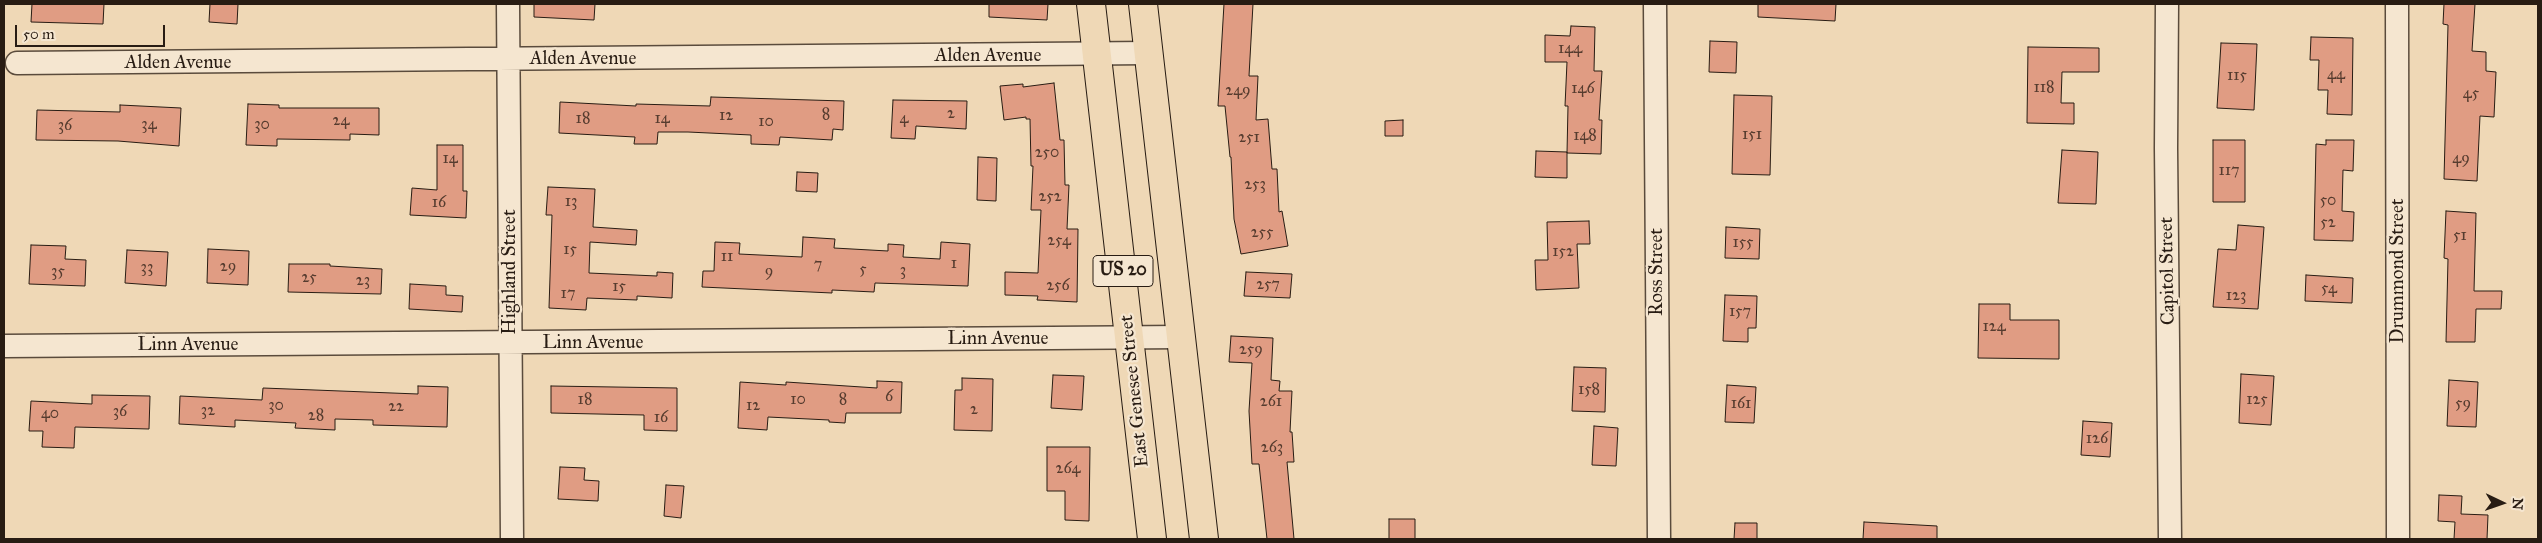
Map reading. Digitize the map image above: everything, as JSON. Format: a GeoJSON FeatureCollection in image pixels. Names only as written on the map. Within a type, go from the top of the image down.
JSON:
{"type":"FeatureCollection","features":[{"type":"Feature","properties":{"kind":"highway","name":"East Genesee Street"},"geometry":{"type":"LineString","coordinates":[[1091,4],[1152,539]]}},
{"type":"Feature","properties":{"kind":"highway","name":"US 20"},"geometry":{"type":"LineString","coordinates":[[1143,4],[1204,539]]}},
{"type":"Feature","properties":{"kind":"street","name":"Highland Street"},"geometry":{"type":"LineString","coordinates":[[508,4],[512,539]]}},
{"type":"Feature","properties":{"kind":"street","name":"Ross Street"},"geometry":{"type":"LineString","coordinates":[[1655,4],[1659,539]]}},
{"type":"Feature","properties":{"kind":"street","name":"Capitol Street"},"geometry":{"type":"LineString","coordinates":[[2167,4],[2170,539]]}},
{"type":"Feature","properties":{"kind":"street","name":"Drummond Street"},"geometry":{"type":"LineString","coordinates":[[2397,4],[2398,539]]}},
{"type":"Feature","properties":{"kind":"street","name":"Alden Avenue"},"geometry":{"type":"LineString","coordinates":[[17,63],[1148,54]]}},
{"type":"Feature","properties":{"kind":"street","name":"Linn Avenue"},"geometry":{"type":"LineString","coordinates":[[4,346],[1182,337]]}},
{"type":"Feature","properties":{"kind":"building"},"geometry":{"type":"Polygon","coordinates":[[[32,4],[104,4],[103,24],[31,22],[32,4]]]}},
{"type":"Feature","properties":{"kind":"building"},"geometry":{"type":"Polygon","coordinates":[[[210,4],[238,4],[237,24],[209,22],[210,4]]]}},
{"type":"Feature","properties":{"kind":"building"},"geometry":{"type":"Polygon","coordinates":[[[534,4],[595,4],[594,20],[534,17],[534,4]]]}},
{"type":"Feature","properties":{"kind":"building"},"geometry":{"type":"Polygon","coordinates":[[[989,4],[1048,4],[1047,20],[989,17],[989,4]]]}},
{"type":"Feature","properties":{"kind":"building"},"geometry":{"type":"Polygon","coordinates":[[[1224,4],[1253,4],[1249,76],[1258,76],[1256,120],[1268,119],[1272,169],[1277,169],[1279,212],[1282,211],[1288,246],[1241,254],[1234,219],[1231,157],[1225,106],[1218,106],[1224,4]]]}},
{"type":"Feature","properties":{"kind":"building"},"geometry":{"type":"Polygon","coordinates":[[[1758,4],[1836,4],[1835,21],[1758,17],[1758,4]]]}},
{"type":"Feature","properties":{"kind":"building"},"geometry":{"type":"Polygon","coordinates":[[[2444,4],[2475,4],[2472,51],[2486,52],[2486,71],[2496,72],[2494,117],[2480,116],[2477,181],[2444,179],[2448,25],[2443,24],[2444,4]]]}},
{"type":"Feature","properties":{"kind":"building"},"geometry":{"type":"Polygon","coordinates":[[[1571,26],[1595,27],[1594,71],[1602,71],[1599,120],[1602,120],[1601,154],[1567,153],[1568,106],[1565,106],[1567,62],[1545,62],[1545,35],[1570,36],[1571,26]]]}},
{"type":"Feature","properties":{"kind":"building"},"geometry":{"type":"Polygon","coordinates":[[[2311,37],[2353,38],[2352,115],[2327,114],[2328,90],[2318,90],[2319,60],[2310,60],[2311,37]]]}},
{"type":"Feature","properties":{"kind":"building"},"geometry":{"type":"Polygon","coordinates":[[[1710,41],[1737,42],[1736,73],[1709,72],[1710,41]]]}},
{"type":"Feature","properties":{"kind":"building"},"geometry":{"type":"Polygon","coordinates":[[[2221,43],[2257,44],[2254,110],[2217,108],[2221,43]]]}},
{"type":"Feature","properties":{"kind":"building"},"geometry":{"type":"Polygon","coordinates":[[[2028,47],[2099,48],[2099,72],[2062,72],[2061,103],[2074,103],[2074,124],[2027,123],[2028,47]]]}},
{"type":"Feature","properties":{"kind":"building"},"geometry":{"type":"Polygon","coordinates":[[[1054,83],[1060,140],[1064,140],[1065,185],[1069,185],[1067,229],[1078,229],[1077,302],[1037,300],[1038,296],[1005,295],[1005,272],[1038,273],[1041,210],[1031,210],[1033,166],[1031,166],[1030,119],[1026,119],[1026,117],[1004,120],[1000,86],[1023,84],[1023,87],[1054,83]]]}},
{"type":"Feature","properties":{"kind":"building"},"geometry":{"type":"Polygon","coordinates":[[[1734,95],[1772,96],[1770,175],[1732,174],[1734,95]]]}},
{"type":"Feature","properties":{"kind":"building"},"geometry":{"type":"Polygon","coordinates":[[[711,97],[844,101],[843,130],[833,129],[832,140],[780,137],[779,145],[751,144],[751,135],[658,132],[657,144],[634,144],[635,137],[559,133],[560,102],[636,106],[636,104],[710,106],[711,97]]]}},
{"type":"Feature","properties":{"kind":"building"},"geometry":{"type":"Polygon","coordinates":[[[893,100],[967,101],[966,129],[916,126],[915,139],[891,138],[893,100]]]}},
{"type":"Feature","properties":{"kind":"building"},"geometry":{"type":"Polygon","coordinates":[[[248,104],[279,105],[279,108],[379,108],[379,135],[350,134],[350,140],[277,139],[277,146],[246,145],[248,104]]]}},
{"type":"Feature","properties":{"kind":"building"},"geometry":{"type":"Polygon","coordinates":[[[120,105],[181,108],[179,146],[118,141],[36,140],[37,110],[120,112],[120,105]]]}},
{"type":"Feature","properties":{"kind":"building"},"geometry":{"type":"Polygon","coordinates":[[[1403,120],[1403,136],[1385,136],[1385,121],[1403,120]]]}},
{"type":"Feature","properties":{"kind":"building"},"geometry":{"type":"Polygon","coordinates":[[[2213,140],[2245,140],[2245,202],[2213,202],[2213,140]]]}},
{"type":"Feature","properties":{"kind":"building"},"geometry":{"type":"Polygon","coordinates":[[[2326,140],[2354,140],[2353,171],[2343,170],[2342,211],[2354,212],[2353,241],[2314,240],[2316,144],[2326,145],[2326,140]]]}},
{"type":"Feature","properties":{"kind":"building"},"geometry":{"type":"Polygon","coordinates":[[[437,145],[463,145],[463,191],[467,191],[466,218],[410,215],[412,188],[437,190],[437,145]]]}},
{"type":"Feature","properties":{"kind":"building"},"geometry":{"type":"Polygon","coordinates":[[[2062,150],[2098,152],[2096,204],[2058,203],[2062,150]]]}},
{"type":"Feature","properties":{"kind":"building"},"geometry":{"type":"Polygon","coordinates":[[[1536,151],[1567,152],[1567,178],[1535,177],[1536,151]]]}},
{"type":"Feature","properties":{"kind":"building"},"geometry":{"type":"Polygon","coordinates":[[[978,157],[997,158],[996,201],[977,200],[978,157]]]}},
{"type":"Feature","properties":{"kind":"building"},"geometry":{"type":"Polygon","coordinates":[[[797,172],[818,173],[817,192],[796,191],[797,172]]]}},
{"type":"Feature","properties":{"kind":"building"},"geometry":{"type":"Polygon","coordinates":[[[548,187],[595,189],[593,227],[637,230],[636,245],[590,242],[589,273],[657,276],[657,272],[673,273],[672,298],[637,296],[637,300],[587,298],[586,310],[549,308],[552,215],[546,215],[548,187]]]}},
{"type":"Feature","properties":{"kind":"building"},"geometry":{"type":"Polygon","coordinates":[[[2446,211],[2476,213],[2474,291],[2502,291],[2501,309],[2476,309],[2475,342],[2446,342],[2448,259],[2444,258],[2446,211]]]}},
{"type":"Feature","properties":{"kind":"building"},"geometry":{"type":"Polygon","coordinates":[[[1589,221],[1590,244],[1577,244],[1579,288],[1536,290],[1535,260],[1548,260],[1547,222],[1589,221]]]}},
{"type":"Feature","properties":{"kind":"building"},"geometry":{"type":"Polygon","coordinates":[[[2238,225],[2264,227],[2258,309],[2213,307],[2218,249],[2236,250],[2238,225]]]}},
{"type":"Feature","properties":{"kind":"building"},"geometry":{"type":"Polygon","coordinates":[[[1726,227],[1760,229],[1759,259],[1725,258],[1726,227]]]}},
{"type":"Feature","properties":{"kind":"building"},"geometry":{"type":"Polygon","coordinates":[[[803,237],[835,239],[834,248],[888,251],[888,244],[904,245],[903,257],[940,259],[941,242],[970,244],[968,286],[875,283],[874,292],[832,290],[832,293],[702,287],[703,271],[714,271],[715,242],[740,243],[739,254],[802,257],[803,237]]]}},
{"type":"Feature","properties":{"kind":"building"},"geometry":{"type":"Polygon","coordinates":[[[31,245],[66,246],[65,259],[86,260],[85,286],[29,284],[31,245]]]}},
{"type":"Feature","properties":{"kind":"building"},"geometry":{"type":"Polygon","coordinates":[[[208,249],[249,251],[248,285],[207,283],[208,249]]]}},
{"type":"Feature","properties":{"kind":"building"},"geometry":{"type":"Polygon","coordinates":[[[127,250],[168,252],[166,286],[125,283],[127,250]]]}},
{"type":"Feature","properties":{"kind":"building"},"geometry":{"type":"Polygon","coordinates":[[[289,264],[330,264],[330,266],[382,269],[381,294],[288,292],[289,264]]]}},
{"type":"Feature","properties":{"kind":"building"},"geometry":{"type":"Polygon","coordinates":[[[1246,272],[1292,274],[1290,298],[1244,296],[1246,272]]]}},
{"type":"Feature","properties":{"kind":"building"},"geometry":{"type":"Polygon","coordinates":[[[2306,275],[2353,278],[2352,303],[2305,301],[2306,275]]]}},
{"type":"Feature","properties":{"kind":"building"},"geometry":{"type":"Polygon","coordinates":[[[410,284],[446,286],[446,295],[463,296],[462,312],[409,309],[410,284]]]}},
{"type":"Feature","properties":{"kind":"building"},"geometry":{"type":"Polygon","coordinates":[[[1725,295],[1757,296],[1756,328],[1748,328],[1748,342],[1723,341],[1725,295]]]}},
{"type":"Feature","properties":{"kind":"building"},"geometry":{"type":"Polygon","coordinates":[[[1979,304],[2010,304],[2010,320],[2059,320],[2059,359],[1978,358],[1979,304]]]}},
{"type":"Feature","properties":{"kind":"building"},"geometry":{"type":"Polygon","coordinates":[[[1231,336],[1273,338],[1271,380],[1280,381],[1279,391],[1292,391],[1290,432],[1292,432],[1294,462],[1287,462],[1294,539],[1267,539],[1259,464],[1252,464],[1249,411],[1252,363],[1229,362],[1231,336]]]}},
{"type":"Feature","properties":{"kind":"building"},"geometry":{"type":"Polygon","coordinates":[[[1574,367],[1606,368],[1605,412],[1572,411],[1574,367]]]}},
{"type":"Feature","properties":{"kind":"building"},"geometry":{"type":"Polygon","coordinates":[[[2241,374],[2274,376],[2271,425],[2239,423],[2241,374]]]}},
{"type":"Feature","properties":{"kind":"building"},"geometry":{"type":"Polygon","coordinates":[[[1053,375],[1084,376],[1082,410],[1051,408],[1053,375]]]}},
{"type":"Feature","properties":{"kind":"building"},"geometry":{"type":"Polygon","coordinates":[[[962,378],[993,379],[992,431],[954,430],[955,390],[962,390],[962,378]]]}},
{"type":"Feature","properties":{"kind":"building"},"geometry":{"type":"Polygon","coordinates":[[[2449,380],[2478,382],[2476,427],[2447,426],[2449,380]]]}},
{"type":"Feature","properties":{"kind":"building"},"geometry":{"type":"Polygon","coordinates":[[[877,381],[902,382],[901,413],[846,413],[845,423],[829,422],[829,420],[768,417],[767,430],[738,428],[740,382],[786,385],[786,382],[877,388],[877,381]]]}},
{"type":"Feature","properties":{"kind":"building"},"geometry":{"type":"Polygon","coordinates":[[[1727,385],[1756,387],[1754,423],[1725,422],[1727,385]]]}},
{"type":"Feature","properties":{"kind":"building"},"geometry":{"type":"Polygon","coordinates":[[[418,386],[448,387],[447,427],[373,425],[373,420],[335,419],[335,430],[295,428],[296,423],[235,420],[235,427],[179,424],[180,396],[262,400],[263,388],[418,394],[418,386]]]}},
{"type":"Feature","properties":{"kind":"building"},"geometry":{"type":"Polygon","coordinates":[[[551,386],[677,388],[677,431],[644,430],[644,415],[551,413],[551,386]]]}},
{"type":"Feature","properties":{"kind":"building"},"geometry":{"type":"Polygon","coordinates":[[[92,395],[150,396],[149,429],[75,427],[74,448],[42,447],[43,431],[29,431],[31,401],[92,404],[92,395]]]}},
{"type":"Feature","properties":{"kind":"building"},"geometry":{"type":"Polygon","coordinates":[[[2083,421],[2112,423],[2110,457],[2081,455],[2083,421]]]}},
{"type":"Feature","properties":{"kind":"building"},"geometry":{"type":"Polygon","coordinates":[[[1594,426],[1618,428],[1616,466],[1592,465],[1594,426]]]}},
{"type":"Feature","properties":{"kind":"building"},"geometry":{"type":"Polygon","coordinates":[[[1047,447],[1090,447],[1089,521],[1065,520],[1065,491],[1047,491],[1047,447]]]}},
{"type":"Feature","properties":{"kind":"building"},"geometry":{"type":"Polygon","coordinates":[[[560,467],[585,468],[584,480],[599,481],[598,501],[558,499],[560,467]]]}},
{"type":"Feature","properties":{"kind":"building"},"geometry":{"type":"Polygon","coordinates":[[[666,485],[684,486],[681,518],[664,516],[666,485]]]}},
{"type":"Feature","properties":{"kind":"building"},"geometry":{"type":"Polygon","coordinates":[[[2439,495],[2462,496],[2461,514],[2488,515],[2487,539],[2454,539],[2455,522],[2438,521],[2439,495]]]}},
{"type":"Feature","properties":{"kind":"building"},"geometry":{"type":"Polygon","coordinates":[[[1389,519],[1415,519],[1415,539],[1389,539],[1389,519]]]}},
{"type":"Feature","properties":{"kind":"building"},"geometry":{"type":"Polygon","coordinates":[[[1864,522],[1937,526],[1937,539],[1863,539],[1864,522]]]}},
{"type":"Feature","properties":{"kind":"building"},"geometry":{"type":"Polygon","coordinates":[[[1735,523],[1757,523],[1757,539],[1734,539],[1735,523]]]}}]}
